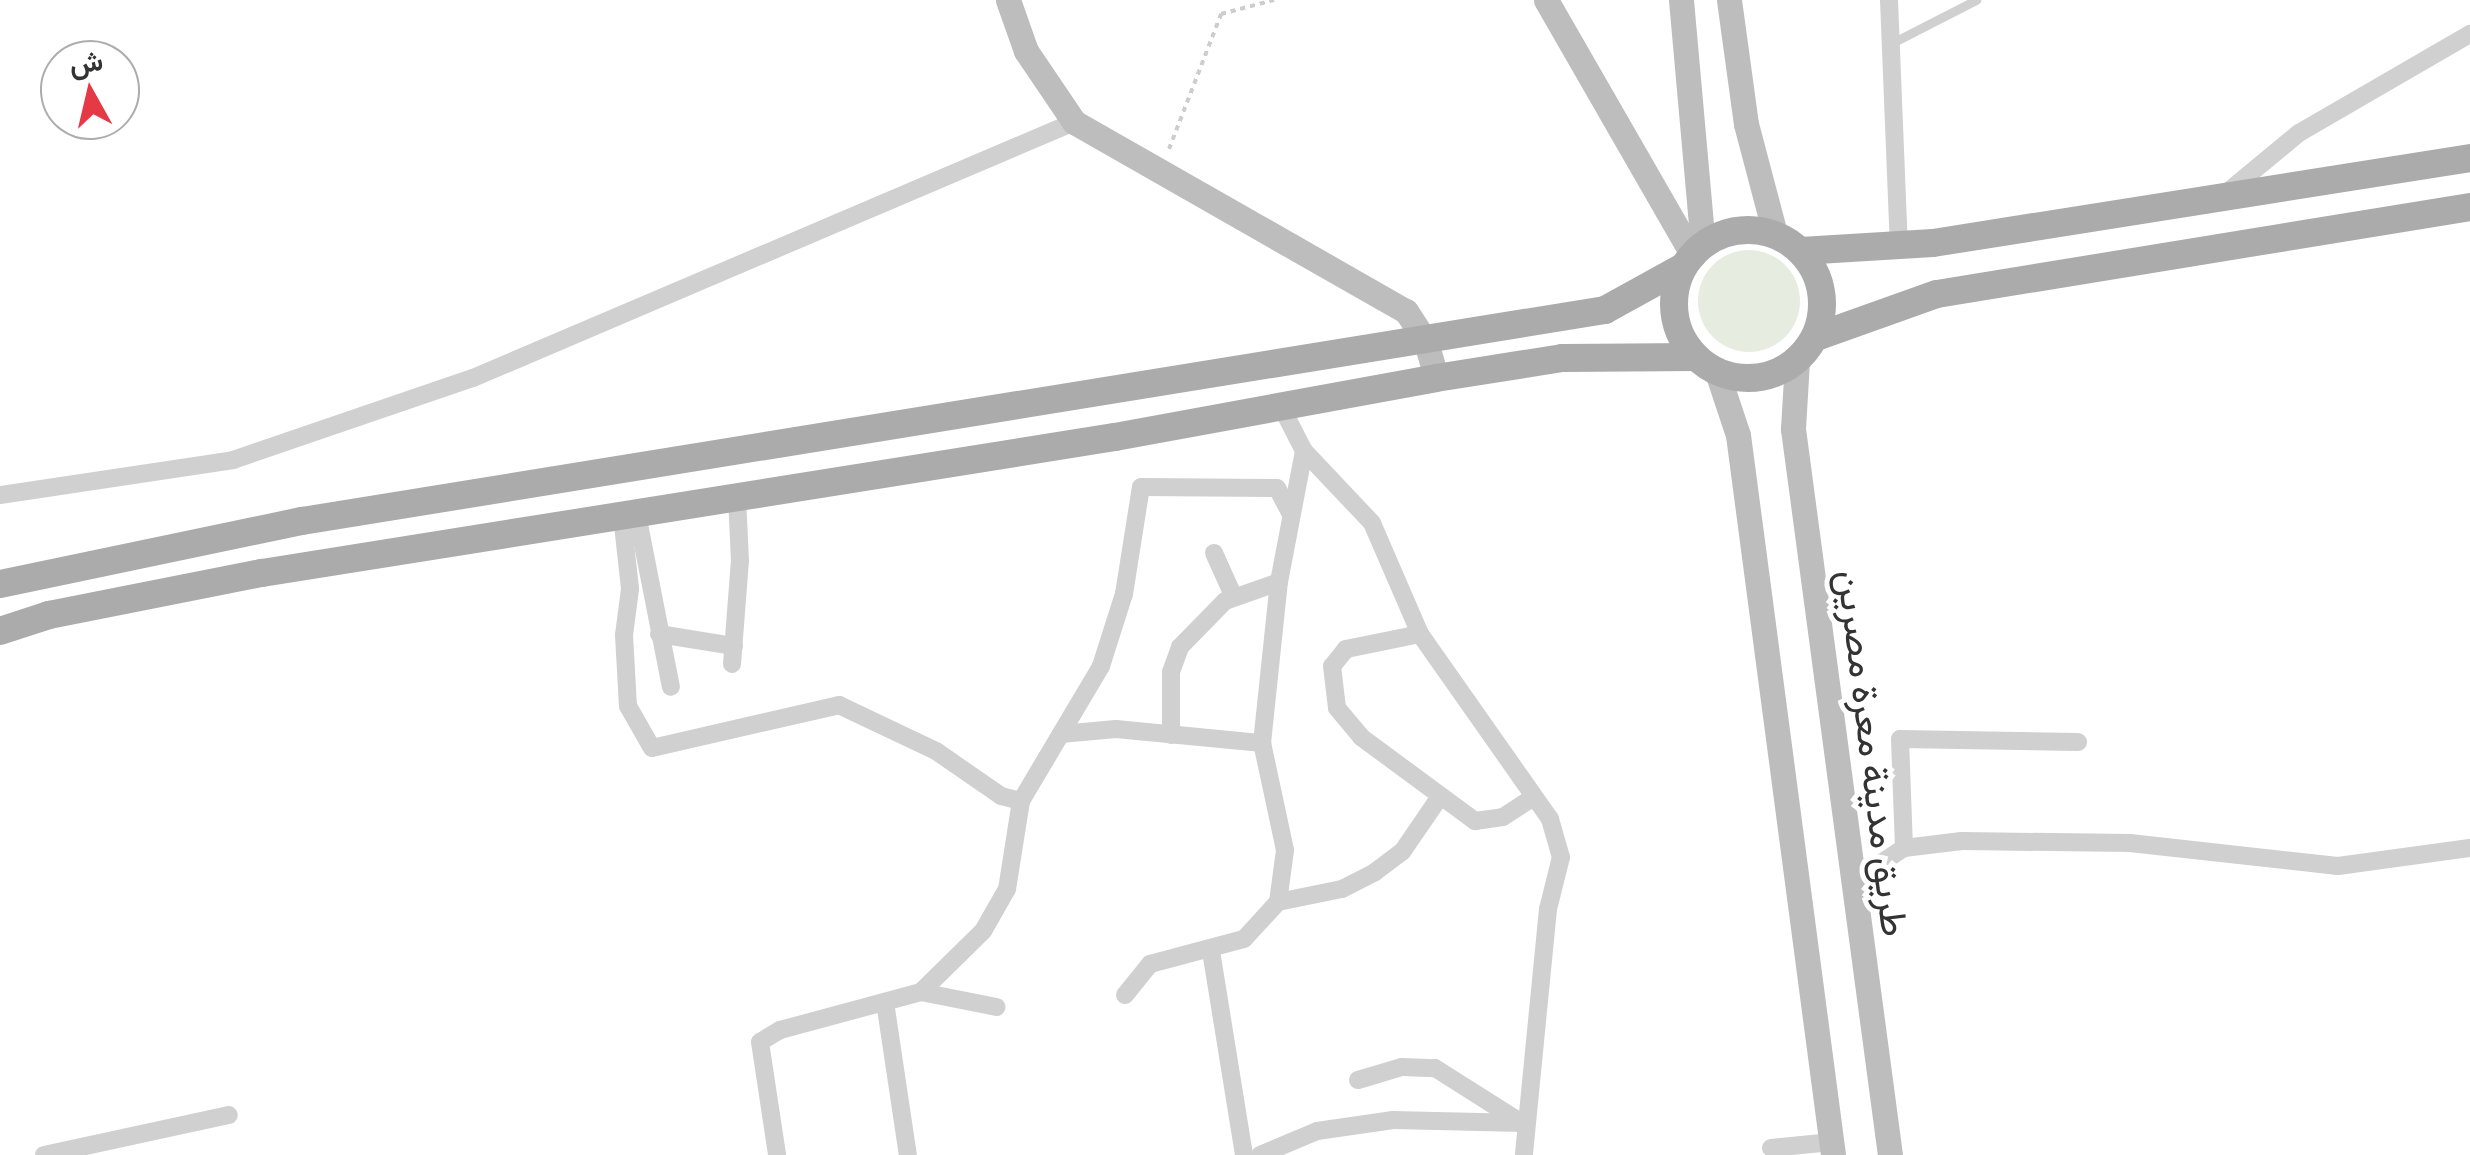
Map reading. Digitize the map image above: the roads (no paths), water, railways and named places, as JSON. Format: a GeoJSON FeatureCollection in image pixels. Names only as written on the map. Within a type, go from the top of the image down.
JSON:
{"type":"FeatureCollection","features":[{"type":"Feature","properties":{"kind":"main road"},"geometry":{"type":"LineString","coordinates":[[1008,0],[1026,50],[1074,122],[1395,304],[1426,342],[1436,378]]}},
{"type":"Feature","properties":{"kind":"main road"},"geometry":{"type":"LineString","coordinates":[[1546,0],[1693,256]]}},
{"type":"Feature","properties":{"kind":"main road"},"geometry":{"type":"LineString","coordinates":[[1681,0],[1693,256],[1674,312],[1706,365],[1738,436],[1833,1148]]}},
{"type":"Feature","properties":{"kind":"main road"},"geometry":{"type":"LineString","coordinates":[[1729,0],[1746,124],[1775,234]]}},
{"type":"Feature","properties":{"kind":"main road"},"geometry":{"type":"LineString","coordinates":[[1801,251],[1899,246],[2470,158]]}},
{"type":"Feature","properties":{"kind":"main road"},"geometry":{"type":"LineString","coordinates":[[1816,337],[1937,294],[2470,207]]}},
{"type":"Feature","properties":{"kind":"main road"},"geometry":{"type":"LineString","coordinates":[[0,584],[302,521],[1605,310],[1735,230],[1775,234],[1801,251],[1822,292],[1816,337],[1797,361],[1758,378],[1706,365],[1562,358],[1282,408],[262,574],[49,615],[0,631]]}},
{"type":"Feature","properties":{"kind":"main road","name":"طريق مدينة معرة مصرين"},"geometry":{"type":"LineString","coordinates":[[1797,361],[1793,430],[1890,1155]]}},
{"type":"Feature","properties":{"kind":"street"},"geometry":{"type":"LineString","coordinates":[[1889,0],[1899,246]]}},
{"type":"Feature","properties":{"kind":"street"},"geometry":{"type":"LineString","coordinates":[[2220,199],[2299,133],[2470,34]]}},
{"type":"Feature","properties":{"kind":"street"},"geometry":{"type":"LineString","coordinates":[[0,495],[233,460],[473,378],[1074,122]]}},
{"type":"Feature","properties":{"kind":"street"},"geometry":{"type":"LineString","coordinates":[[1282,408],[1304,450],[1372,523],[1420,634],[1550,819],[1561,857],[1548,910],[1523,1123],[1524,1155]]}},
{"type":"Feature","properties":{"kind":"street"},"geometry":{"type":"LineString","coordinates":[[1124,995],[1150,964],[1211,951],[1244,939],[1278,902],[1284,850],[1262,742],[1279,582],[1304,450]]}},
{"type":"Feature","properties":{"kind":"street"},"geometry":{"type":"LineString","coordinates":[[921,992],[983,931],[1007,888],[1021,801],[1107,648],[1128,579],[1141,487],[1277,488],[1291,515]]}},
{"type":"Feature","properties":{"kind":"street"},"geometry":{"type":"LineString","coordinates":[[660,634],[733,655],[737,498]]}},
{"type":"Feature","properties":{"kind":"street"},"geometry":{"type":"LineString","coordinates":[[629,515],[672,687]]}},
{"type":"Feature","properties":{"kind":"street"},"geometry":{"type":"LineString","coordinates":[[629,515],[630,589],[624,635],[628,706],[652,748],[838,704],[936,752],[1001,796],[1021,801]]}},
{"type":"Feature","properties":{"kind":"street"},"geometry":{"type":"LineString","coordinates":[[1214,553],[1233,596]]}},
{"type":"Feature","properties":{"kind":"street"},"geometry":{"type":"LineString","coordinates":[[1171,735],[1174,658],[1233,596],[1279,582]]}},
{"type":"Feature","properties":{"kind":"street"},"geometry":{"type":"LineString","coordinates":[[1420,634],[1346,649],[1332,666],[1336,708],[1361,737],[1439,798],[1487,821],[1532,798]]}},
{"type":"Feature","properties":{"kind":"street"},"geometry":{"type":"LineString","coordinates":[[1061,734],[1116,728],[1262,742]]}},
{"type":"Feature","properties":{"kind":"street"},"geometry":{"type":"LineString","coordinates":[[1904,848],[1900,739],[2078,742]]}},
{"type":"Feature","properties":{"kind":"street"},"geometry":{"type":"LineString","coordinates":[[1278,902],[1342,890],[1376,872],[1402,852],[1439,798]]}},
{"type":"Feature","properties":{"kind":"street"},"geometry":{"type":"LineString","coordinates":[[1852,882],[1904,848],[1962,841],[2130,844],[2338,866],[2470,848]]}},
{"type":"Feature","properties":{"kind":"street"},"geometry":{"type":"LineString","coordinates":[[1211,951],[1244,1155]]}},
{"type":"Feature","properties":{"kind":"street"},"geometry":{"type":"LineString","coordinates":[[776,1155],[760,1042],[780,1030],[921,992],[997,1007]]}},
{"type":"Feature","properties":{"kind":"street"},"geometry":{"type":"LineString","coordinates":[[885,1002],[908,1155]]}},
{"type":"Feature","properties":{"kind":"street"},"geometry":{"type":"LineString","coordinates":[[1358,1080],[1402,1066],[1435,1068],[1523,1123]]}},
{"type":"Feature","properties":{"kind":"street"},"geometry":{"type":"LineString","coordinates":[[44,1155],[230,1115]]}},
{"type":"Feature","properties":{"kind":"street"},"geometry":{"type":"LineString","coordinates":[[1260,1155],[1317,1132],[1394,1120],[1523,1123]]}},
{"type":"Feature","properties":{"kind":"street"},"geometry":{"type":"LineString","coordinates":[[1771,1148],[1833,1148]]}},
{"type":"Feature","properties":{"kind":"lane"},"geometry":{"type":"LineString","coordinates":[[1888,45],[1976,0]]}}]}
